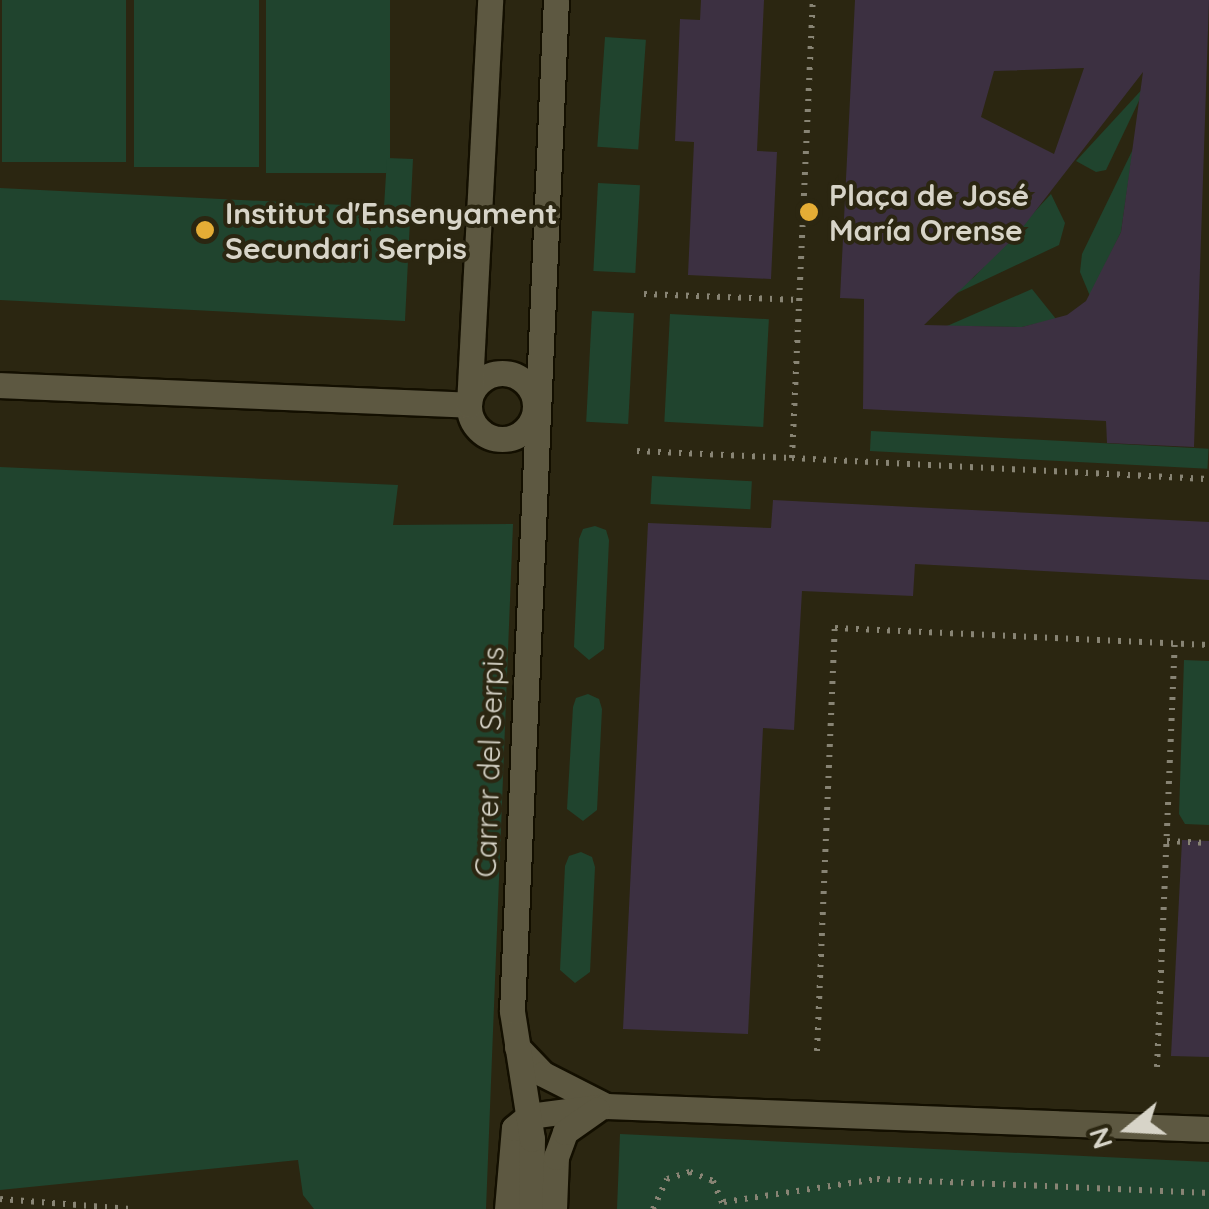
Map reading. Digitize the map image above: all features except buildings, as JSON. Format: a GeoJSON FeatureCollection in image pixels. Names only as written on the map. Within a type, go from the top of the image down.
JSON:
{"type":"FeatureCollection","features":[{"type":"Feature","properties":{"kind":"street"},"geometry":{"type":"LineString","coordinates":[[469,405],[476,386],[504,373],[522,380],[535,408],[517,436],[496,438],[476,427],[469,405],[490,0]]}},
{"type":"Feature","properties":{"kind":"street","name":"Carrer del Serpis"},"geometry":{"type":"LineString","coordinates":[[531,1209],[530,1116],[512,1011],[535,408],[556,0]]}},
{"type":"Feature","properties":{"kind":"street"},"geometry":{"type":"LineString","coordinates":[[0,385],[469,405]]}},
{"type":"Feature","properties":{"kind":"street"},"geometry":{"type":"LineString","coordinates":[[517,1047],[544,1074],[606,1106]]}},
{"type":"Feature","properties":{"kind":"street"},"geometry":{"type":"LineString","coordinates":[[554,1209],[556,1157],[564,1132],[606,1106]]}},
{"type":"Feature","properties":{"kind":"street"},"geometry":{"type":"LineString","coordinates":[[506,1209],[508,1140],[530,1116],[606,1106],[1209,1129]]}},
{"type":"Feature","properties":{"kind":"path"},"geometry":{"type":"LineString","coordinates":[[792,458],[813,0]]}},
{"type":"Feature","properties":{"kind":"path"},"geometry":{"type":"LineString","coordinates":[[644,294],[800,300]]}},
{"type":"Feature","properties":{"kind":"path"},"geometry":{"type":"LineString","coordinates":[[637,451],[1209,478]]}},
{"type":"Feature","properties":{"kind":"path"},"geometry":{"type":"LineString","coordinates":[[817,1050],[834,628],[1209,645]]}},
{"type":"Feature","properties":{"kind":"path"},"geometry":{"type":"LineString","coordinates":[[1157,1067],[1175,644]]}},
{"type":"Feature","properties":{"kind":"path"},"geometry":{"type":"LineString","coordinates":[[1166,841],[1209,843]]}},
{"type":"Feature","properties":{"kind":"path"},"geometry":{"type":"LineString","coordinates":[[653,1209],[667,1179],[690,1172],[712,1181],[724,1205],[877,1180],[1209,1193]]}},
{"type":"Feature","properties":{"kind":"path"},"geometry":{"type":"LineString","coordinates":[[0,1199],[130,1209]]}},
{"type":"Feature","properties":{"kind":"green space"},"geometry":{"type":"Polygon","coordinates":[[[2,0],[126,0],[126,162],[2,162],[2,0]]]}},
{"type":"Feature","properties":{"kind":"green space"},"geometry":{"type":"Polygon","coordinates":[[[134,0],[259,0],[259,167],[134,167],[134,0]]]}},
{"type":"Feature","properties":{"kind":"green space"},"geometry":{"type":"Polygon","coordinates":[[[266,0],[390,0],[390,173],[266,173],[266,0]]]}},
{"type":"Feature","properties":{"kind":"green space"},"geometry":{"type":"Polygon","coordinates":[[[605,37],[646,40],[638,150],[597,147],[605,37]]]}},
{"type":"Feature","properties":{"kind":"green space"},"geometry":{"type":"Polygon","coordinates":[[[1147,84],[1106,170],[1096,172],[1076,161],[1147,84]]]}},
{"type":"Feature","properties":{"kind":"green space"},"geometry":{"type":"Polygon","coordinates":[[[1133,149],[1121,232],[1090,296],[1080,272],[1082,254],[1133,149]]]}},
{"type":"Feature","properties":{"kind":"green space"},"geometry":{"type":"Polygon","coordinates":[[[387,158],[413,159],[405,321],[0,300],[0,188],[384,207],[387,158]]]}},
{"type":"Feature","properties":{"kind":"green space"},"geometry":{"type":"Polygon","coordinates":[[[598,183],[640,185],[635,273],[593,271],[598,183]]]}},
{"type":"Feature","properties":{"kind":"green space"},"geometry":{"type":"Polygon","coordinates":[[[1051,194],[1065,223],[1059,245],[936,303],[974,277],[1051,194]]]}},
{"type":"Feature","properties":{"kind":"green space"},"geometry":{"type":"Polygon","coordinates":[[[1032,289],[1056,319],[1022,327],[947,326],[1032,289]]]}},
{"type":"Feature","properties":{"kind":"green space"},"geometry":{"type":"Polygon","coordinates":[[[592,311],[634,313],[628,424],[586,422],[592,311]]]}},
{"type":"Feature","properties":{"kind":"green space"},"geometry":{"type":"Polygon","coordinates":[[[670,314],[769,319],[763,427],[664,422],[670,314]]]}},
{"type":"Feature","properties":{"kind":"green space"},"geometry":{"type":"Polygon","coordinates":[[[871,431],[1209,449],[1207,469],[870,451],[871,431]]]}},
{"type":"Feature","properties":{"kind":"green space"},"geometry":{"type":"Polygon","coordinates":[[[0,467],[398,485],[393,525],[513,524],[486,1209],[314,1209],[303,1195],[298,1160],[0,1190],[0,467]]]}},
{"type":"Feature","properties":{"kind":"green space"},"geometry":{"type":"Polygon","coordinates":[[[652,476],[752,481],[750,509],[651,504],[652,476]]]}},
{"type":"Feature","properties":{"kind":"green space"},"geometry":{"type":"Polygon","coordinates":[[[595,526],[606,530],[609,540],[604,649],[589,660],[574,647],[579,539],[583,529],[595,526]]]}},
{"type":"Feature","properties":{"kind":"green space"},"geometry":{"type":"Polygon","coordinates":[[[1184,660],[1209,661],[1209,825],[1185,824],[1179,814],[1184,660]]]}},
{"type":"Feature","properties":{"kind":"green space"},"geometry":{"type":"Polygon","coordinates":[[[588,694],[599,699],[602,709],[597,810],[583,821],[567,809],[573,707],[576,698],[588,694]]]}},
{"type":"Feature","properties":{"kind":"green space"},"geometry":{"type":"Polygon","coordinates":[[[581,852],[592,857],[595,867],[590,972],[575,983],[560,970],[565,866],[569,856],[581,852]]]}},
{"type":"Feature","properties":{"kind":"green space"},"geometry":{"type":"Polygon","coordinates":[[[620,1134],[1209,1162],[1209,1209],[617,1209],[620,1134]]]}},
{"type":"Feature","properties":{"kind":"place","name":"Plaça de José María Orense"},"geometry":{"type":"Point","coordinates":[809,212]}},
{"type":"Feature","properties":{"kind":"place","name":"Institut d'Ensenyament Secundari Serpis"},"geometry":{"type":"Point","coordinates":[205,230]}}]}
